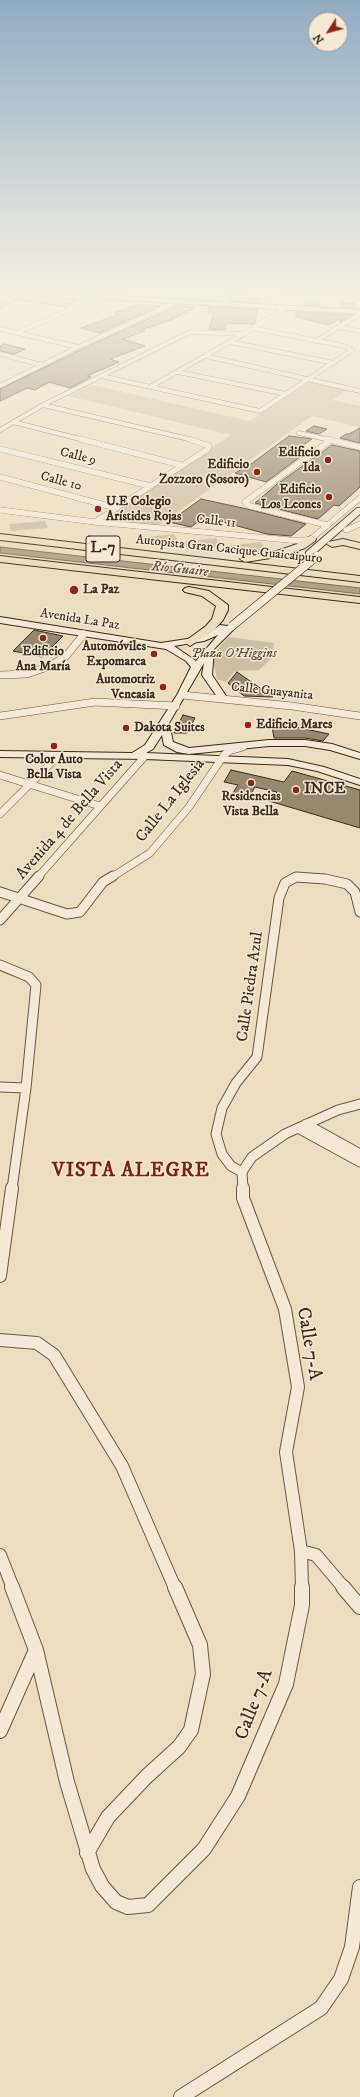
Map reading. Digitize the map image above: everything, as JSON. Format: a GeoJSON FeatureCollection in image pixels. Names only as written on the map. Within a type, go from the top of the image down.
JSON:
{"type":"FeatureCollection","features":[{"type":"Feature","properties":{"kind":"highway","name":"Autopista Gran Cacique Guaicaipuro"},"geometry":{"type":"LineString","coordinates":[[0,537],[330,575],[360,577]]}},
{"type":"Feature","properties":{"kind":"highway"},"geometry":{"type":"LineString","coordinates":[[206,561],[269,556],[301,546],[311,539]]}},
{"type":"Feature","properties":{"kind":"highway"},"geometry":{"type":"LineString","coordinates":[[332,544],[343,542],[360,546]]}},
{"type":"Feature","properties":{"kind":"highway","name":"L-7"},"geometry":{"type":"LineString","coordinates":[[0,559],[360,600]]}},
{"type":"Feature","properties":{"kind":"highway"},"geometry":{"type":"LineString","coordinates":[[71,568],[99,577],[197,591],[214,597],[222,605],[222,610],[217,620],[210,628],[190,642]]}},
{"type":"Feature","properties":{"kind":"main road"},"geometry":{"type":"LineString","coordinates":[[131,756],[146,750],[176,706],[196,667],[229,625],[313,555],[360,510]]}},
{"type":"Feature","properties":{"kind":"main road"},"geometry":{"type":"LineString","coordinates":[[313,555],[332,544],[360,518]]}},
{"type":"Feature","properties":{"kind":"main road","name":"Avenida La Paz"},"geometry":{"type":"LineString","coordinates":[[0,620],[156,645],[178,651],[189,659],[196,667]]}},
{"type":"Feature","properties":{"kind":"main road","name":"Avenida La Paz"},"geometry":{"type":"LineString","coordinates":[[156,645],[190,642],[211,636],[229,625]]}},
{"type":"Feature","properties":{"kind":"main road"},"geometry":{"type":"LineString","coordinates":[[211,647],[208,657],[207,675],[223,699]]}},
{"type":"Feature","properties":{"kind":"main road"},"geometry":{"type":"LineString","coordinates":[[164,724],[168,743],[181,750],[189,751],[250,744],[305,743],[332,747],[360,756]]}},
{"type":"Feature","properties":{"kind":"main road"},"geometry":{"type":"LineString","coordinates":[[0,754],[58,756],[146,756],[288,762],[320,769],[360,782]]}},
{"type":"Feature","properties":{"kind":"street"},"geometry":{"type":"LineString","coordinates":[[0,430],[8,423],[79,387]]}},
{"type":"Feature","properties":{"kind":"street"},"geometry":{"type":"LineString","coordinates":[[150,387],[256,411],[264,410],[297,387]]}},
{"type":"Feature","properties":{"kind":"street"},"geometry":{"type":"LineString","coordinates":[[251,387],[286,394]]}},
{"type":"Feature","properties":{"kind":"street"},"geometry":{"type":"LineString","coordinates":[[343,387],[360,391]]}},
{"type":"Feature","properties":{"kind":"street"},"geometry":{"type":"LineString","coordinates":[[43,405],[197,441],[209,446],[208,449],[181,465],[95,522]]}},
{"type":"Feature","properties":{"kind":"street"},"geometry":{"type":"LineString","coordinates":[[8,423],[181,465]]}},
{"type":"Feature","properties":{"kind":"street"},"geometry":{"type":"LineString","coordinates":[[299,433],[360,446]]}},
{"type":"Feature","properties":{"kind":"street"},"geometry":{"type":"LineString","coordinates":[[326,524],[250,506],[245,502],[332,440]]}},
{"type":"Feature","properties":{"kind":"street","name":"Calle 9"},"geometry":{"type":"LineString","coordinates":[[0,449],[150,486]]}},
{"type":"Feature","properties":{"kind":"street","name":"Calle 10"},"geometry":{"type":"LineString","coordinates":[[0,477],[116,508]]}},
{"type":"Feature","properties":{"kind":"street"},"geometry":{"type":"LineString","coordinates":[[311,539],[326,524],[360,498]]}},
{"type":"Feature","properties":{"kind":"street","name":"Calle 11"},"geometry":{"type":"LineString","coordinates":[[0,510],[95,522],[295,541],[311,539]]}},
{"type":"Feature","properties":{"kind":"street"},"geometry":{"type":"LineString","coordinates":[[346,530],[360,524]]}},
{"type":"Feature","properties":{"kind":"street"},"geometry":{"type":"LineString","coordinates":[[0,675],[27,674],[50,666],[66,656],[84,634]]}},
{"type":"Feature","properties":{"kind":"street","name":"Calle Guayanita"},"geometry":{"type":"LineString","coordinates":[[182,695],[292,706],[360,716]]}},
{"type":"Feature","properties":{"kind":"street"},"geometry":{"type":"LineString","coordinates":[[0,716],[95,702],[176,706]]}},
{"type":"Feature","properties":{"kind":"street","name":"Calle La Iglesia"},"geometry":{"type":"LineString","coordinates":[[20,898],[67,914],[80,912],[102,882],[150,853],[189,807],[228,751],[250,744]]}},
{"type":"Feature","properties":{"kind":"street"},"geometry":{"type":"LineString","coordinates":[[0,814],[58,756]]}},
{"type":"Feature","properties":{"kind":"street","name":"Avenida 4 de Bella Vista"},"geometry":{"type":"LineString","coordinates":[[0,920],[146,756]]}},
{"type":"Feature","properties":{"kind":"street"},"geometry":{"type":"LineString","coordinates":[[0,774],[100,806]]}},
{"type":"Feature","properties":{"kind":"street","name":"Calle Piedra Azul"},"geometry":{"type":"LineString","coordinates":[[242,1172],[231,1166],[222,1154],[216,1134],[222,1108],[236,1083],[256,1058],[279,898],[285,882],[296,877],[325,879],[347,884],[355,892],[360,912]]}},
{"type":"Feature","properties":{"kind":"street"},"geometry":{"type":"LineString","coordinates":[[0,892],[20,898]]}},
{"type":"Feature","properties":{"kind":"street"},"geometry":{"type":"LineString","coordinates":[[0,965],[29,977],[36,985],[26,1088],[0,1276]]}},
{"type":"Feature","properties":{"kind":"street"},"geometry":{"type":"LineString","coordinates":[[0,1087],[26,1088]]}},
{"type":"Feature","properties":{"kind":"street"},"geometry":{"type":"LineString","coordinates":[[242,1172],[252,1157],[285,1134],[338,1110],[360,1104]]}},
{"type":"Feature","properties":{"kind":"street"},"geometry":{"type":"LineString","coordinates":[[302,1126],[360,1154]]}},
{"type":"Feature","properties":{"kind":"street"},"geometry":{"type":"LineString","coordinates":[[302,1126],[360,1162]]}},
{"type":"Feature","properties":{"kind":"street","name":"Calle 7-A"},"geometry":{"type":"LineString","coordinates":[[0,1555],[36,1650],[67,1782],[93,1870],[102,1886],[116,1902],[128,1907],[142,1907],[148,1905],[204,1849],[238,1796],[286,1684],[302,1605],[301,1551],[286,1452],[298,1387],[285,1309],[243,1198],[242,1172]]}},
{"type":"Feature","properties":{"kind":"street"},"geometry":{"type":"LineString","coordinates":[[0,1340],[37,1343],[54,1355],[122,1466],[200,1645],[203,1674],[191,1730],[179,1747],[147,1776],[108,1817],[87,1853]]}},
{"type":"Feature","properties":{"kind":"street"},"geometry":{"type":"LineString","coordinates":[[301,1551],[316,1555],[360,1607]]}},
{"type":"Feature","properties":{"kind":"street"},"geometry":{"type":"LineString","coordinates":[[0,1731],[36,1650]]}},
{"type":"Feature","properties":{"kind":"street"},"geometry":{"type":"LineString","coordinates":[[181,2097],[321,2008],[341,1979],[352,1947],[360,1886]]}},
{"type":"Feature","properties":{"kind":"green space"},"geometry":{"type":"Polygon","coordinates":[[[88,387],[100,387],[250,421],[302,387],[334,387],[347,390],[333,400],[360,406],[360,427],[312,416],[158,526],[97,521],[231,435],[68,396],[88,387]]]}},
{"type":"Feature","properties":{"kind":"green space"},"geometry":{"type":"Polygon","coordinates":[[[45,521],[48,528],[11,531],[9,524],[45,521]]]}},
{"type":"Feature","properties":{"kind":"green space"},"geometry":{"type":"Polygon","coordinates":[[[174,534],[178,541],[143,545],[139,538],[174,534]]]}},
{"type":"Feature","properties":{"kind":"green space"},"geometry":{"type":"Polygon","coordinates":[[[216,538],[220,547],[187,550],[182,542],[216,538]]]}},
{"type":"Feature","properties":{"kind":"green space"},"geometry":{"type":"Polygon","coordinates":[[[261,542],[266,551],[230,554],[225,546],[261,542]]]}},
{"type":"Feature","properties":{"kind":"green space","name":"Plaza O'Higgins"},"geometry":{"type":"Polygon","coordinates":[[[228,637],[274,643],[272,658],[259,670],[235,671],[226,682],[217,679],[212,656],[228,637]]]}},
{"type":"Feature","properties":{"kind":"water","name":"Río Guaire"},"geometry":{"type":"Polygon","coordinates":[[[0,547],[360,588],[360,594],[0,553],[0,547]]]}},
{"type":"Feature","properties":{"kind":"building"},"geometry":{"type":"Polygon","coordinates":[[[4,387],[40,387],[35,390],[27,388],[0,401],[0,389],[4,387]]]}},
{"type":"Feature","properties":{"kind":"building"},"geometry":{"type":"Polygon","coordinates":[[[314,426],[327,429],[319,434],[306,431],[314,426]]]}},
{"type":"Feature","properties":{"kind":"building"},"geometry":{"type":"Polygon","coordinates":[[[360,428],[360,443],[340,438],[346,434],[360,428]]]}},
{"type":"Feature","properties":{"kind":"building"},"geometry":{"type":"Polygon","coordinates":[[[289,436],[312,439],[294,451],[304,454],[266,482],[235,473],[251,464],[289,436]]]}},
{"type":"Feature","properties":{"kind":"building"},"geometry":{"type":"Polygon","coordinates":[[[332,445],[360,451],[360,487],[339,506],[334,505],[318,519],[255,503],[276,485],[332,445]]]}},
{"type":"Feature","properties":{"kind":"building"},"geometry":{"type":"Polygon","coordinates":[[[201,499],[306,524],[291,536],[267,534],[204,517],[191,527],[169,522],[201,499]]]}},
{"type":"Feature","properties":{"kind":"building"},"geometry":{"type":"Polygon","coordinates":[[[34,630],[63,636],[42,657],[13,651],[34,630]]]}},
{"type":"Feature","properties":{"kind":"building"},"geometry":{"type":"Polygon","coordinates":[[[237,672],[273,697],[244,696],[228,683],[237,672]]]}},
{"type":"Feature","properties":{"kind":"building"},"geometry":{"type":"Polygon","coordinates":[[[183,715],[195,718],[187,733],[174,733],[183,715]]]}},
{"type":"Feature","properties":{"kind":"building"},"geometry":{"type":"Polygon","coordinates":[[[272,726],[296,727],[329,734],[323,741],[305,738],[274,738],[272,726]]]}},
{"type":"Feature","properties":{"kind":"building"},"geometry":{"type":"Polygon","coordinates":[[[231,770],[284,782],[292,771],[360,790],[360,828],[269,801],[277,792],[255,787],[249,797],[233,793],[238,785],[224,782],[231,770]]]}},
{"type":"Feature","properties":{"kind":"place","name":"Edificio Ida"},"geometry":{"type":"Point","coordinates":[328,460]}},
{"type":"Feature","properties":{"kind":"place","name":"Edificio Zozzoro (Sosoro)"},"geometry":{"type":"Point","coordinates":[257,472]}},
{"type":"Feature","properties":{"kind":"place","name":"Edificio Los Leones"},"geometry":{"type":"Point","coordinates":[329,497]}},
{"type":"Feature","properties":{"kind":"place","name":"U.E Colegio Arístides Rojas"},"geometry":{"type":"Point","coordinates":[98,509]}},
{"type":"Feature","properties":{"kind":"place","name":"La Paz"},"geometry":{"type":"Point","coordinates":[74,590]}},
{"type":"Feature","properties":{"kind":"place","name":"Edificio Ana María"},"geometry":{"type":"Point","coordinates":[43,638]}},
{"type":"Feature","properties":{"kind":"place","name":"Automóviles Expomarca"},"geometry":{"type":"Point","coordinates":[154,654]}},
{"type":"Feature","properties":{"kind":"place","name":"Automotriz Veneasia"},"geometry":{"type":"Point","coordinates":[163,687]}},
{"type":"Feature","properties":{"kind":"place","name":"Edificio Mares"},"geometry":{"type":"Point","coordinates":[248,725]}},
{"type":"Feature","properties":{"kind":"place","name":"Dakota Suites"},"geometry":{"type":"Point","coordinates":[126,728]}},
{"type":"Feature","properties":{"kind":"place","name":"Color Auto Bella Vista"},"geometry":{"type":"Point","coordinates":[54,746]}},
{"type":"Feature","properties":{"kind":"place","name":"Residencias Vista Bella"},"geometry":{"type":"Point","coordinates":[251,783]}},
{"type":"Feature","properties":{"kind":"place","name":"INCE"},"geometry":{"type":"Point","coordinates":[296,790]}},
{"type":"Feature","properties":{"kind":"district","name":"VISTA ALEGRE"},"geometry":{"type":"Point","coordinates":[131,1172]}}]}
